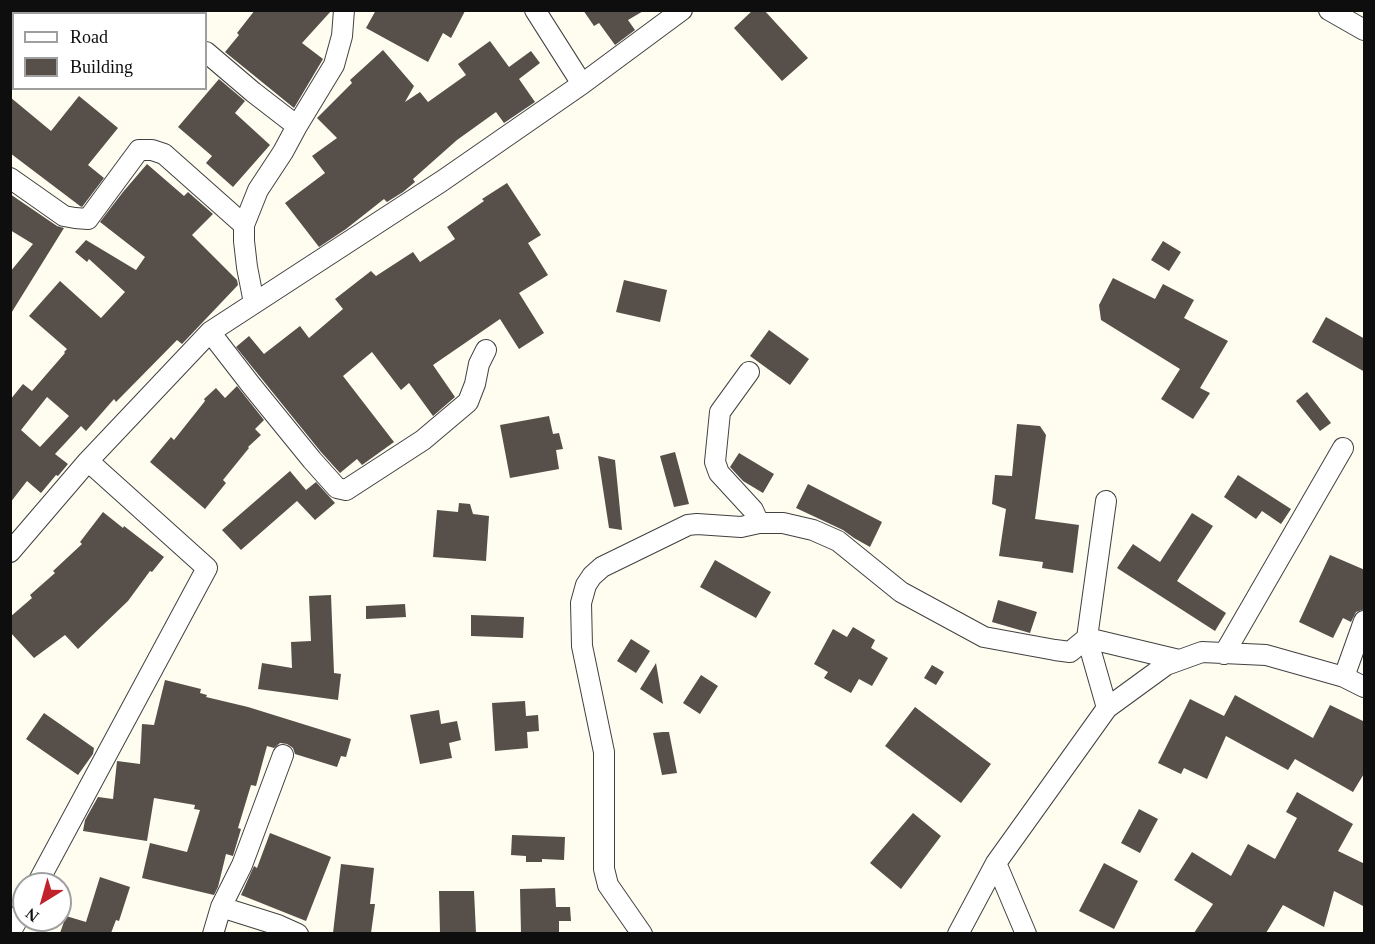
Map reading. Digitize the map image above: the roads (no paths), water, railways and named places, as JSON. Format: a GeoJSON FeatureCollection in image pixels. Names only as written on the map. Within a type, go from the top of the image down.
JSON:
{"type":"FeatureCollection","features":[{"type":"Feature","properties":{"kind":"street"},"geometry":{"type":"LineString","coordinates":[[254,303],[246,258],[244,225],[258,190],[334,65],[342,36],[344,10]]}},
{"type":"Feature","properties":{"kind":"street"},"geometry":{"type":"LineString","coordinates":[[535,10],[582,84]]}},
{"type":"Feature","properties":{"kind":"street"},"geometry":{"type":"LineString","coordinates":[[10,552],[88,461],[210,332],[442,181],[582,84],[682,10]]}},
{"type":"Feature","properties":{"kind":"street"},"geometry":{"type":"LineString","coordinates":[[1329,10],[1365,30]]}},
{"type":"Feature","properties":{"kind":"street"},"geometry":{"type":"LineString","coordinates":[[207,53],[297,126]]}},
{"type":"Feature","properties":{"kind":"street"},"geometry":{"type":"LineString","coordinates":[[10,178],[64,216],[88,219],[139,150],[152,150],[164,154],[244,225]]}},
{"type":"Feature","properties":{"kind":"street"},"geometry":{"type":"LineString","coordinates":[[210,332],[312,460],[337,488],[346,490],[423,440],[468,402],[479,364],[486,350]]}},
{"type":"Feature","properties":{"kind":"street"},"geometry":{"type":"LineString","coordinates":[[749,372],[720,412],[715,462],[719,473],[753,510],[759,523]]}},
{"type":"Feature","properties":{"kind":"street"},"geometry":{"type":"LineString","coordinates":[[1224,654],[1343,448]]}},
{"type":"Feature","properties":{"kind":"street"},"geometry":{"type":"LineString","coordinates":[[43,872],[207,568],[88,461]]}},
{"type":"Feature","properties":{"kind":"street"},"geometry":{"type":"LineString","coordinates":[[1106,501],[1087,638],[1107,708]]}},
{"type":"Feature","properties":{"kind":"street"},"geometry":{"type":"LineString","coordinates":[[642,933],[608,885],[604,869],[604,752],[582,646],[581,603],[591,576],[602,567],[688,525],[741,527],[759,523],[783,523],[813,530],[838,542],[901,592],[984,637],[1070,652],[1087,638]]}},
{"type":"Feature","properties":{"kind":"street"},"geometry":{"type":"LineString","coordinates":[[1344,677],[1365,621]]}},
{"type":"Feature","properties":{"kind":"street"},"geometry":{"type":"LineString","coordinates":[[1087,638],[1179,660]]}},
{"type":"Feature","properties":{"kind":"street"},"geometry":{"type":"LineString","coordinates":[[958,933],[996,863],[1107,708],[1166,665],[1202,652],[1266,655],[1344,677],[1365,687]]}},
{"type":"Feature","properties":{"kind":"street"},"geometry":{"type":"LineString","coordinates":[[213,933],[221,907],[242,866],[282,755]]}},
{"type":"Feature","properties":{"kind":"street"},"geometry":{"type":"LineString","coordinates":[[996,863],[1026,933]]}},
{"type":"Feature","properties":{"kind":"street"},"geometry":{"type":"LineString","coordinates":[[221,907],[298,933]]}}]}
